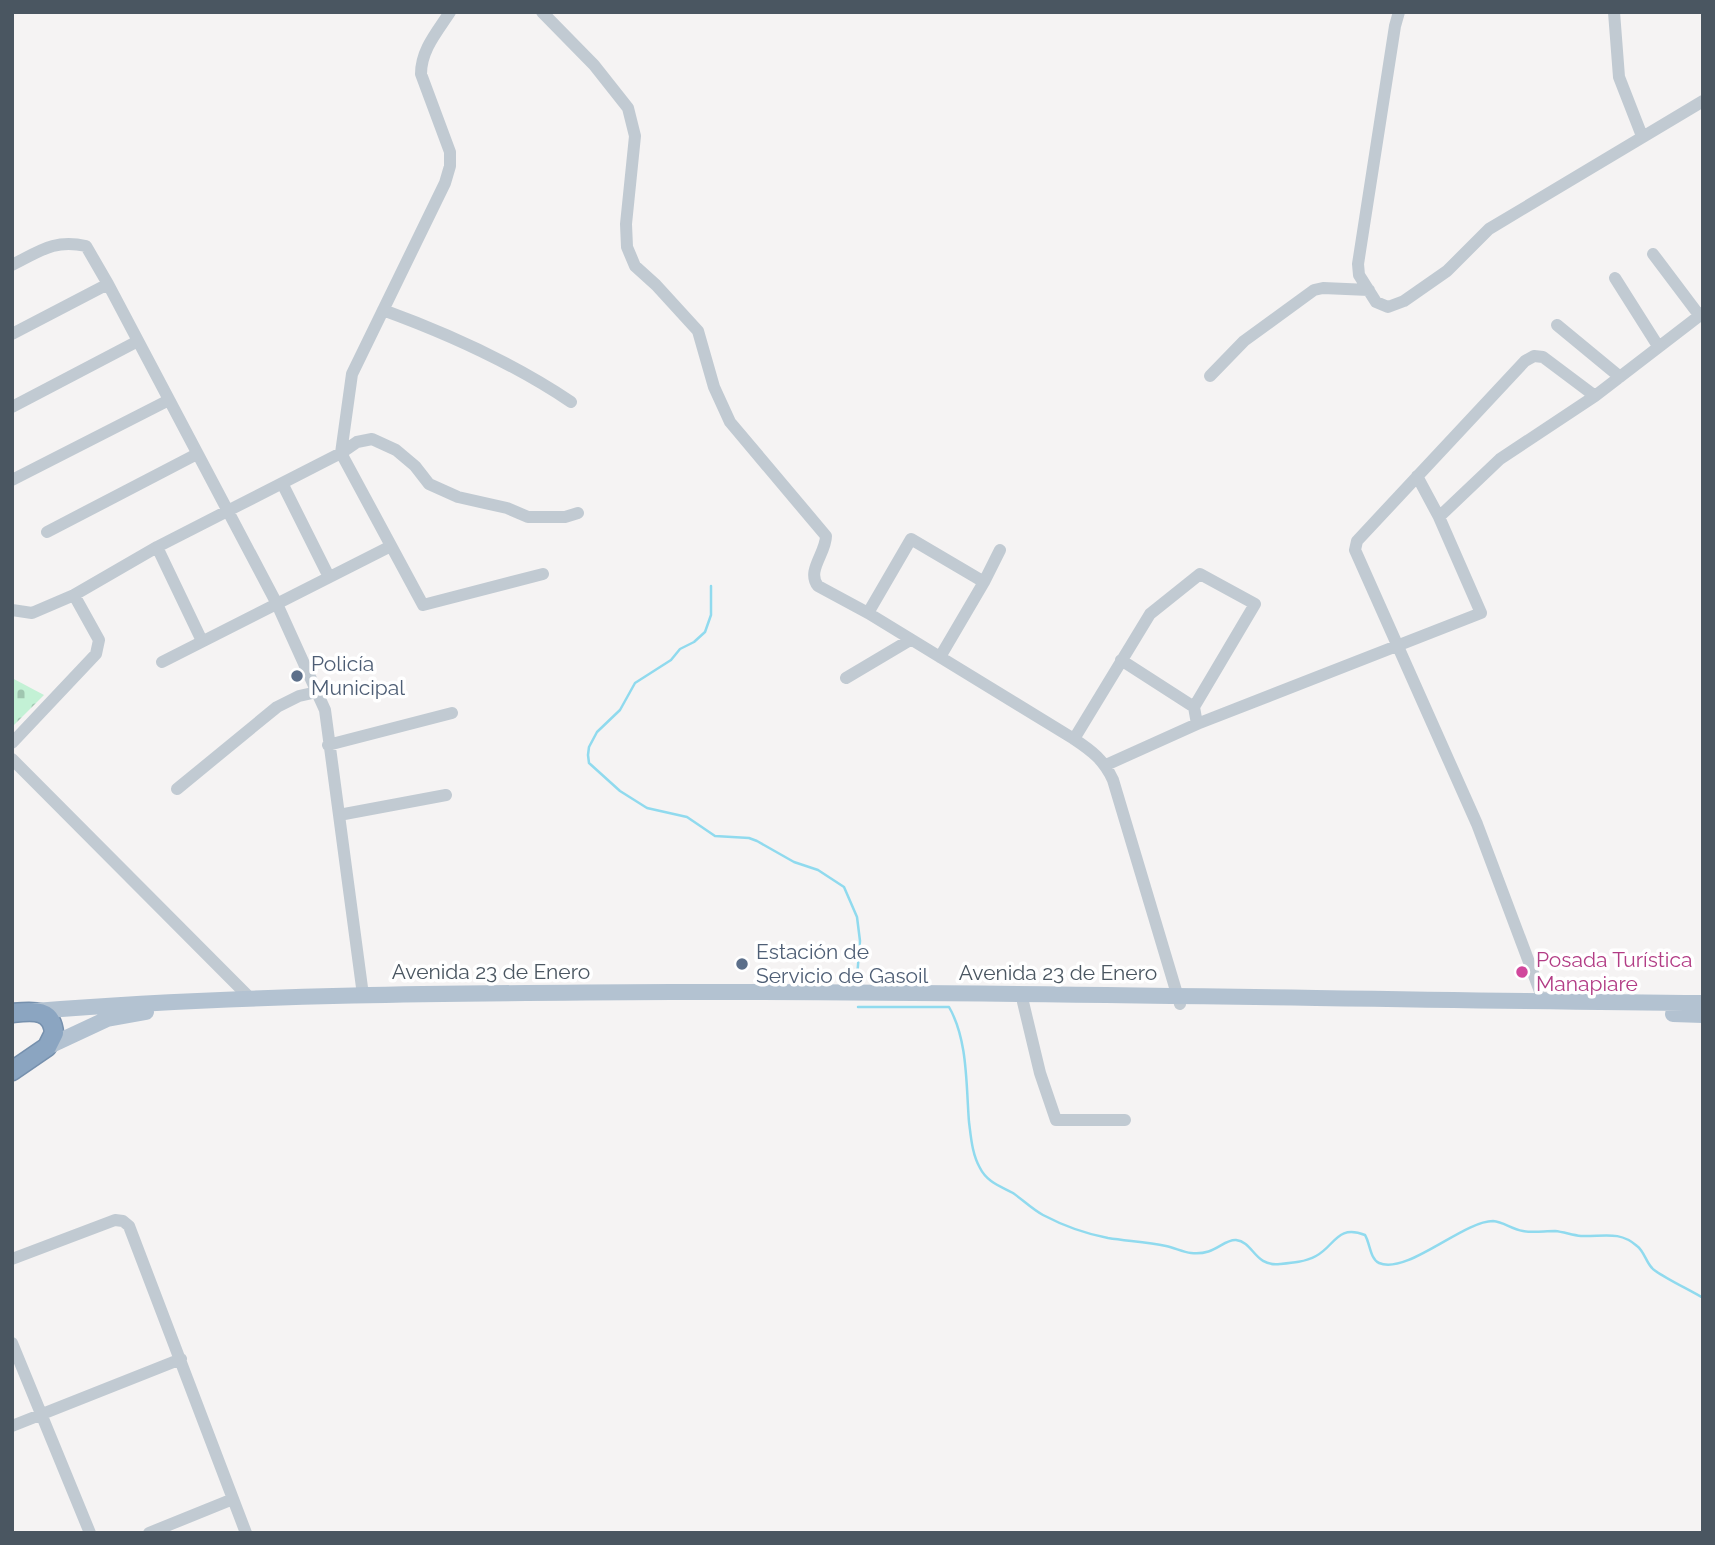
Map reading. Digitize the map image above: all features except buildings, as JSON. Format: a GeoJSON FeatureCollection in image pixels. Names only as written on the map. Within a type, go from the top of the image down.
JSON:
{"type":"FeatureCollection","features":[{"type":"Feature","properties":{"kind":"highway"},"geometry":{"type":"LineString","coordinates":[[12,1013],[43,1013],[53,1025],[52,1041],[47,1047],[12,1071]]}},
{"type":"Feature","properties":{"kind":"main road","name":"Avenida 23 de Enero"},"geometry":{"type":"LineString","coordinates":[[36,1011],[249,997],[739,992],[1179,1000],[1703,1015]]}},
{"type":"Feature","properties":{"kind":"main road","name":"Avenida 23 de Enero"},"geometry":{"type":"LineString","coordinates":[[47,1047],[107,1019],[139,1013],[198,1008],[589,1000],[1703,1003]]}},
{"type":"Feature","properties":{"kind":"street"},"geometry":{"type":"LineString","coordinates":[[450,12],[425,51],[421,63],[421,74],[450,152],[450,166],[445,183],[352,374],[341,453],[423,605],[543,574]]}},
{"type":"Feature","properties":{"kind":"street"},"geometry":{"type":"LineString","coordinates":[[542,12],[594,65],[628,108],[635,136],[626,224],[627,247],[635,266],[698,331],[715,387],[730,422],[826,536],[826,546],[813,573],[814,581],[818,586],[868,613],[1074,739],[1096,754],[1106,765],[1113,780],[1179,1000]]}},
{"type":"Feature","properties":{"kind":"street"},"geometry":{"type":"LineString","coordinates":[[1399,12],[1358,264],[1359,275],[1376,302],[1388,307],[1404,301],[1447,271],[1489,229],[1703,101]]}},
{"type":"Feature","properties":{"kind":"street"},"geometry":{"type":"LineString","coordinates":[[1614,12],[1619,76],[1642,136]]}},
{"type":"Feature","properties":{"kind":"street"},"geometry":{"type":"LineString","coordinates":[[12,265],[48,247],[68,242],[86,246],[277,604],[325,710],[363,995]]}},
{"type":"Feature","properties":{"kind":"street"},"geometry":{"type":"LineString","coordinates":[[1440,517],[1500,459],[1595,396],[1701,314],[1653,254]]}},
{"type":"Feature","properties":{"kind":"street"},"geometry":{"type":"LineString","coordinates":[[1615,278],[1658,346]]}},
{"type":"Feature","properties":{"kind":"street"},"geometry":{"type":"LineString","coordinates":[[12,334],[108,284]]}},
{"type":"Feature","properties":{"kind":"street"},"geometry":{"type":"LineString","coordinates":[[1210,376],[1244,341],[1314,290],[1369,290]]}},
{"type":"Feature","properties":{"kind":"street"},"geometry":{"type":"LineString","coordinates":[[383,310],[501,360],[571,402]]}},
{"type":"Feature","properties":{"kind":"street"},"geometry":{"type":"LineString","coordinates":[[1558,325],[1620,377]]}},
{"type":"Feature","properties":{"kind":"street"},"geometry":{"type":"LineString","coordinates":[[12,407],[138,341]]}},
{"type":"Feature","properties":{"kind":"street"},"geometry":{"type":"LineString","coordinates":[[1544,1002],[1477,824],[1354,550],[1357,541],[1525,361],[1534,356],[1543,358],[1595,396]]}},
{"type":"Feature","properties":{"kind":"street"},"geometry":{"type":"LineString","coordinates":[[12,481],[169,400]]}},
{"type":"Feature","properties":{"kind":"street"},"geometry":{"type":"LineString","coordinates":[[12,610],[32,613],[74,595],[157,547],[341,453],[357,442],[372,439],[396,450],[415,466],[429,484],[458,496],[507,508],[528,517],[565,517],[578,513]]}},
{"type":"Feature","properties":{"kind":"street"},"geometry":{"type":"LineString","coordinates":[[47,532],[197,454]]}},
{"type":"Feature","properties":{"kind":"street"},"geometry":{"type":"LineString","coordinates":[[1106,765],[1197,724],[1481,613],[1440,517],[1417,476]]}},
{"type":"Feature","properties":{"kind":"street"},"geometry":{"type":"LineString","coordinates":[[282,483],[329,576]]}},
{"type":"Feature","properties":{"kind":"street"},"geometry":{"type":"LineString","coordinates":[[868,613],[911,540],[984,582]]}},
{"type":"Feature","properties":{"kind":"street"},"geometry":{"type":"LineString","coordinates":[[162,662],[391,546]]}},
{"type":"Feature","properties":{"kind":"street"},"geometry":{"type":"LineString","coordinates":[[157,547],[202,641]]}},
{"type":"Feature","properties":{"kind":"street"},"geometry":{"type":"LineString","coordinates":[[940,657],[1000,550]]}},
{"type":"Feature","properties":{"kind":"street"},"geometry":{"type":"LineString","coordinates":[[1074,739],[1150,614],[1200,574],[1255,604],[1194,707],[1197,724]]}},
{"type":"Feature","properties":{"kind":"street"},"geometry":{"type":"LineString","coordinates":[[12,743],[96,654],[99,640],[74,595]]}},
{"type":"Feature","properties":{"kind":"street"},"geometry":{"type":"LineString","coordinates":[[846,678],[909,640]]}},
{"type":"Feature","properties":{"kind":"street"},"geometry":{"type":"LineString","coordinates":[[1121,660],[1194,707]]}},
{"type":"Feature","properties":{"kind":"street"},"geometry":{"type":"LineString","coordinates":[[177,789],[277,707],[299,696],[317,692]]}},
{"type":"Feature","properties":{"kind":"street"},"geometry":{"type":"LineString","coordinates":[[328,745],[452,713]]}},
{"type":"Feature","properties":{"kind":"street"},"geometry":{"type":"LineString","coordinates":[[12,759],[249,997]]}},
{"type":"Feature","properties":{"kind":"street"},"geometry":{"type":"LineString","coordinates":[[339,814],[446,795]]}},
{"type":"Feature","properties":{"kind":"street"},"geometry":{"type":"LineString","coordinates":[[1023,1002],[1040,1073],[1056,1120],[1125,1120]]}},
{"type":"Feature","properties":{"kind":"street"},"geometry":{"type":"LineString","coordinates":[[12,1259],[115,1220],[126,1223],[132,1229],[246,1533]]}},
{"type":"Feature","properties":{"kind":"street"},"geometry":{"type":"LineString","coordinates":[[12,1343],[90,1533]]}},
{"type":"Feature","properties":{"kind":"street"},"geometry":{"type":"LineString","coordinates":[[12,1426],[181,1359]]}},
{"type":"Feature","properties":{"kind":"street"},"geometry":{"type":"LineString","coordinates":[[149,1533],[233,1499]]}},
{"type":"Feature","properties":{"kind":"green space"},"geometry":{"type":"Polygon","coordinates":[[[12,678],[44,695],[12,727],[12,678]]]}},
{"type":"Feature","properties":{"kind":"waterway"},"geometry":{"type":"LineString","coordinates":[[711,586],[711,615],[705,632],[680,649],[671,660],[635,683],[620,710],[597,732],[589,747],[589,763],[620,791],[647,808],[687,817],[715,836],[757,841],[794,862],[818,870],[844,887],[857,917],[860,941],[857,977]]}},
{"type":"Feature","properties":{"kind":"waterway"},"geometry":{"type":"LineString","coordinates":[[858,1007],[949,1007],[963,1048],[971,1139],[980,1168],[990,1180],[1039,1213],[1075,1229],[1108,1238],[1159,1245],[1191,1253],[1206,1252],[1236,1240],[1271,1264],[1294,1263],[1312,1258],[1342,1234],[1356,1232],[1365,1235],[1376,1261],[1391,1265],[1419,1255],[1466,1229],[1493,1221],[1527,1232],[1555,1231],[1581,1236],[1610,1235],[1624,1238],[1639,1248],[1655,1271],[1703,1298]]}},
{"type":"Feature","properties":{"kind":"place","name":"Policía Municipal"},"geometry":{"type":"Point","coordinates":[297,676]}},
{"type":"Feature","properties":{"kind":"place","name":"Estación de Servicio de Gasoil"},"geometry":{"type":"Point","coordinates":[742,964]}},
{"type":"Feature","properties":{"kind":"place","name":"Posada Turística Manapiare"},"geometry":{"type":"Point","coordinates":[1522,972]}}]}
